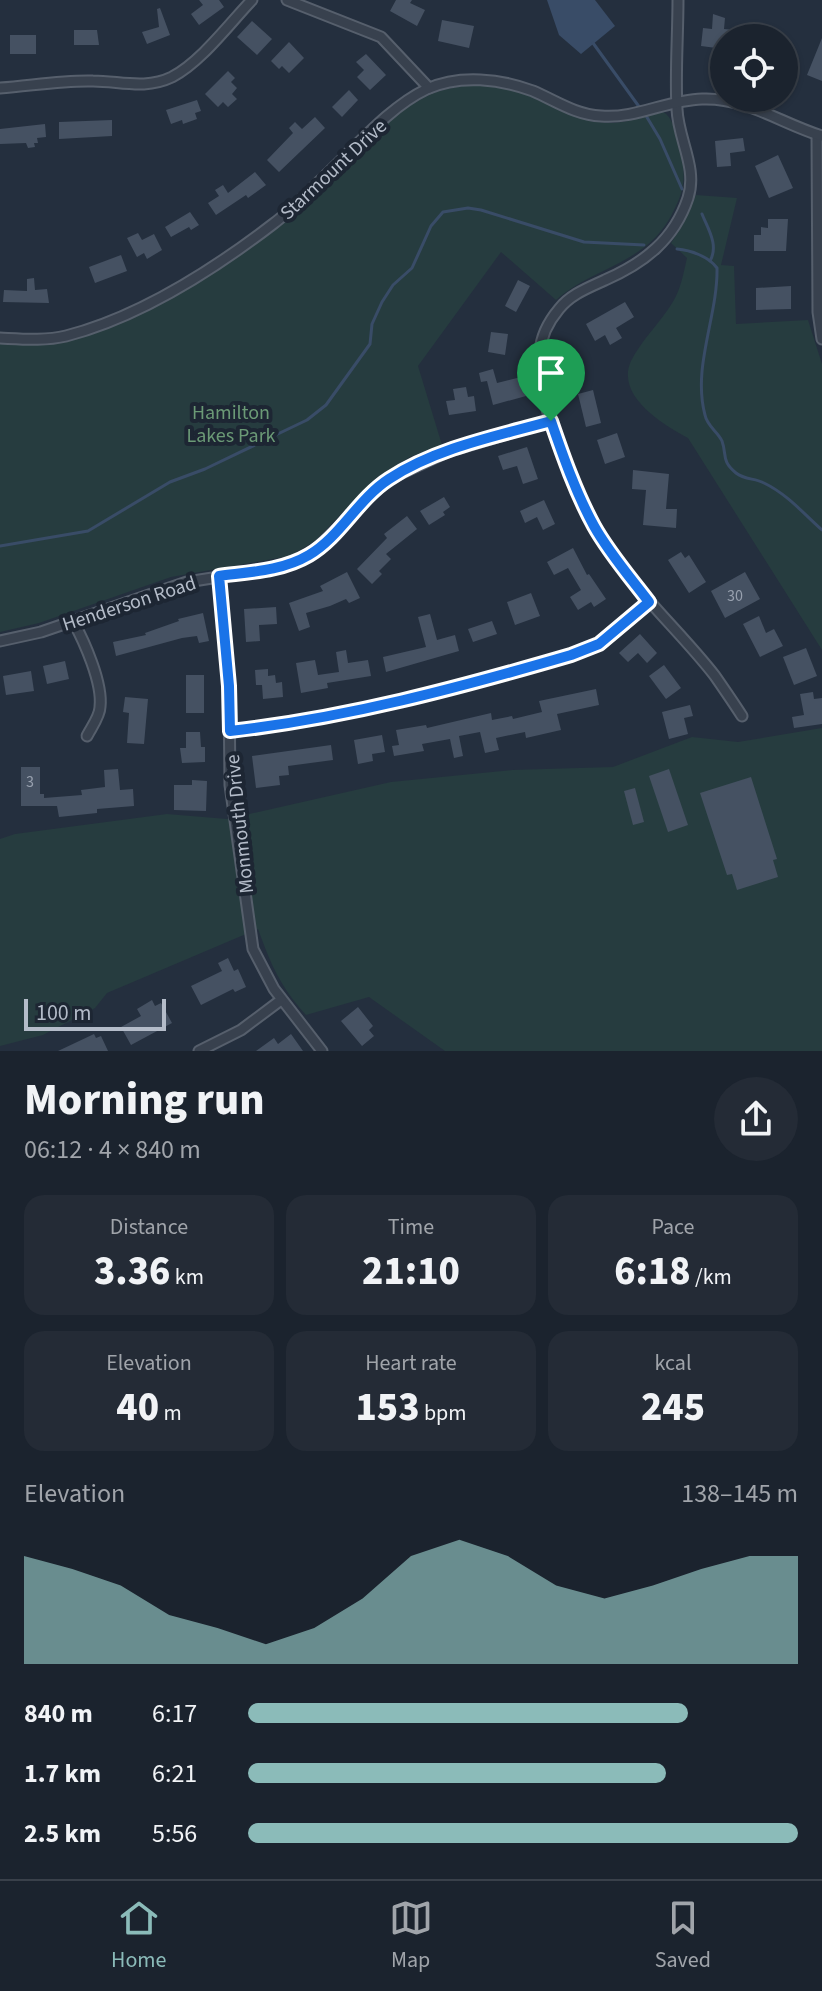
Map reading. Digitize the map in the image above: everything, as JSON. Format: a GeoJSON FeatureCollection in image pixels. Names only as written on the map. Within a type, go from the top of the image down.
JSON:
{"type":"FeatureCollection","features":[{"type":"Feature","properties":{"kind":"street"},"geometry":{"type":"LineString","coordinates":[[0,88],[91,80],[136,85],[155,83],[174,76],[195,60],[252,0]]}},
{"type":"Feature","properties":{"kind":"street"},"geometry":{"type":"LineString","coordinates":[[287,0],[381,37],[429,88]]}},
{"type":"Feature","properties":{"kind":"street"},"geometry":{"type":"LineString","coordinates":[[678,0],[677,112],[691,177],[682,212],[668,236],[649,256],[623,272],[577,292],[564,303],[546,327],[539,351],[540,366],[551,421],[594,525],[618,562],[714,675],[742,716]]}},
{"type":"Feature","properties":{"kind":"street","name":"Starmount Drive"},"geometry":{"type":"LineString","coordinates":[[0,338],[66,336],[108,321],[181,285],[276,223],[389,117],[429,88],[470,79],[504,82],[533,91],[579,113],[602,117],[626,115],[677,101],[724,100],[749,106],[819,136]]}},
{"type":"Feature","properties":{"kind":"street"},"geometry":{"type":"LineString","coordinates":[[819,136],[818,312],[822,339]]}},
{"type":"Feature","properties":{"kind":"street","name":"Henderson Road"},"geometry":{"type":"LineString","coordinates":[[0,641],[41,632],[187,582],[292,563],[311,554],[387,480],[447,452],[551,421]]}},
{"type":"Feature","properties":{"kind":"street","name":"Monmouth Drive"},"geometry":{"type":"LineString","coordinates":[[219,576],[229,686],[230,785],[253,949],[281,1000],[322,1051]]}},
{"type":"Feature","properties":{"kind":"street"},"geometry":{"type":"LineString","coordinates":[[230,731],[367,710],[571,655],[599,644],[649,602]]}},
{"type":"Feature","properties":{"kind":"street"},"geometry":{"type":"LineString","coordinates":[[73,621],[84,641],[101,708],[87,736]]}},
{"type":"Feature","properties":{"kind":"street"},"geometry":{"type":"LineString","coordinates":[[199,1051],[241,1030],[281,1000]]}},
{"type":"Feature","properties":{"kind":"green space","name":"Hamilton Lakes Park"},"geometry":{"type":"Polygon","coordinates":[[[472,84],[518,91],[581,118],[602,123],[626,121],[662,111],[675,131],[684,176],[678,201],[664,227],[637,252],[556,300],[501,252],[418,366],[442,445],[410,457],[376,478],[315,541],[290,556],[171,577],[39,623],[0,632],[0,343],[61,340],[90,333],[146,310],[280,226],[372,137],[411,105],[436,92],[472,84]]]}},
{"type":"Feature","properties":{"kind":"green space"},"geometry":{"type":"Polygon","coordinates":[[[696,195],[737,198],[721,265],[734,266],[736,324],[808,320],[822,364],[822,650],[688,438],[644,408],[630,386],[628,374],[631,361],[679,290],[687,258],[671,243],[696,195]]]}},
{"type":"Feature","properties":{"kind":"green space"},"geometry":{"type":"Polygon","coordinates":[[[822,728],[822,1051],[445,1051],[369,997],[306,1015],[277,975],[258,929],[107,993],[95,1008],[43,1035],[0,1046],[0,839],[15,834],[167,814],[227,819],[391,782],[512,770],[613,767],[692,737],[738,742],[822,728]]]}},
{"type":"Feature","properties":{"kind":"water"},"geometry":{"type":"Polygon","coordinates":[[[547,0],[595,0],[615,26],[581,54],[559,35],[547,0]]]}},
{"type":"Feature","properties":{"kind":"building"},"geometry":{"type":"Polygon","coordinates":[[[199,0],[219,0],[224,7],[199,25],[191,14],[203,5],[199,0]]]}},
{"type":"Feature","properties":{"kind":"building"},"geometry":{"type":"Polygon","coordinates":[[[396,0],[412,0],[410,3],[425,10],[417,26],[390,11],[396,0]]]}},
{"type":"Feature","properties":{"kind":"building"},"geometry":{"type":"Polygon","coordinates":[[[160,8],[170,35],[147,44],[142,32],[159,27],[157,9],[160,8]]]}},
{"type":"Feature","properties":{"kind":"building"},"geometry":{"type":"Polygon","coordinates":[[[713,14],[725,18],[724,24],[712,24],[713,14]]]}},
{"type":"Feature","properties":{"kind":"building"},"geometry":{"type":"Polygon","coordinates":[[[442,20],[474,26],[469,48],[438,41],[442,20]]]}},
{"type":"Feature","properties":{"kind":"building"},"geometry":{"type":"Polygon","coordinates":[[[252,21],[272,39],[257,55],[237,37],[252,21]]]}},
{"type":"Feature","properties":{"kind":"building"},"geometry":{"type":"Polygon","coordinates":[[[703,28],[710,29],[710,47],[701,46],[703,28]]]}},
{"type":"Feature","properties":{"kind":"building"},"geometry":{"type":"Polygon","coordinates":[[[74,30],[97,30],[99,45],[74,45],[74,30]]]}},
{"type":"Feature","properties":{"kind":"building"},"geometry":{"type":"Polygon","coordinates":[[[10,35],[36,35],[36,54],[10,54],[10,35]]]}},
{"type":"Feature","properties":{"kind":"building"},"geometry":{"type":"Polygon","coordinates":[[[822,38],[822,81],[807,75],[822,38]]]}},
{"type":"Feature","properties":{"kind":"building"},"geometry":{"type":"Polygon","coordinates":[[[289,42],[304,58],[289,73],[271,61],[289,42]]]}},
{"type":"Feature","properties":{"kind":"building"},"geometry":{"type":"Polygon","coordinates":[[[366,54],[386,75],[370,90],[357,77],[364,70],[356,62],[366,54]]]}},
{"type":"Feature","properties":{"kind":"building"},"geometry":{"type":"Polygon","coordinates":[[[228,71],[235,78],[231,82],[237,88],[232,94],[237,99],[228,107],[223,102],[218,107],[205,94],[228,71]]]}},
{"type":"Feature","properties":{"kind":"building"},"geometry":{"type":"Polygon","coordinates":[[[349,90],[358,100],[342,117],[332,107],[349,90]]]}},
{"type":"Feature","properties":{"kind":"building"},"geometry":{"type":"Polygon","coordinates":[[[197,100],[201,111],[195,113],[197,119],[171,124],[166,110],[197,100]]]}},
{"type":"Feature","properties":{"kind":"building"},"geometry":{"type":"Polygon","coordinates":[[[315,117],[325,128],[279,172],[267,160],[293,133],[289,128],[295,122],[302,129],[315,117]]]}},
{"type":"Feature","properties":{"kind":"building"},"geometry":{"type":"Polygon","coordinates":[[[112,120],[112,136],[59,139],[59,122],[112,120]]]}},
{"type":"Feature","properties":{"kind":"building"},"geometry":{"type":"Polygon","coordinates":[[[45,124],[46,137],[37,138],[35,147],[28,148],[26,143],[0,144],[0,129],[45,124]]]}},
{"type":"Feature","properties":{"kind":"building"},"geometry":{"type":"Polygon","coordinates":[[[743,138],[745,151],[730,153],[731,166],[717,167],[715,141],[743,138]]]}},
{"type":"Feature","properties":{"kind":"building"},"geometry":{"type":"Polygon","coordinates":[[[778,155],[793,188],[769,198],[755,166],[778,155]]]}},
{"type":"Feature","properties":{"kind":"building"},"geometry":{"type":"Polygon","coordinates":[[[255,172],[266,185],[216,215],[208,203],[219,196],[215,190],[223,185],[228,193],[255,172]]]}},
{"type":"Feature","properties":{"kind":"building"},"geometry":{"type":"Polygon","coordinates":[[[190,212],[199,225],[171,237],[165,227],[190,212]]]}},
{"type":"Feature","properties":{"kind":"building"},"geometry":{"type":"Polygon","coordinates":[[[768,219],[788,219],[786,251],[754,251],[754,235],[761,235],[761,227],[768,228],[768,219]]]}},
{"type":"Feature","properties":{"kind":"building"},"geometry":{"type":"Polygon","coordinates":[[[138,233],[142,240],[154,234],[162,250],[147,259],[144,253],[137,257],[127,238],[138,233]]]}},
{"type":"Feature","properties":{"kind":"building"},"geometry":{"type":"Polygon","coordinates":[[[121,255],[127,271],[95,283],[89,267],[121,255]]]}},
{"type":"Feature","properties":{"kind":"building"},"geometry":{"type":"Polygon","coordinates":[[[34,278],[35,290],[47,289],[49,303],[3,302],[4,290],[27,291],[27,279],[34,278]]]}},
{"type":"Feature","properties":{"kind":"building"},"geometry":{"type":"Polygon","coordinates":[[[518,280],[530,286],[516,312],[505,306],[518,280]]]}},
{"type":"Feature","properties":{"kind":"building"},"geometry":{"type":"Polygon","coordinates":[[[791,286],[791,309],[756,310],[756,288],[791,286]]]}},
{"type":"Feature","properties":{"kind":"building"},"geometry":{"type":"Polygon","coordinates":[[[625,302],[634,317],[616,328],[622,338],[610,345],[605,335],[595,341],[586,324],[625,302]]]}},
{"type":"Feature","properties":{"kind":"building"},"geometry":{"type":"Polygon","coordinates":[[[491,332],[508,334],[505,355],[488,352],[491,332]]]}},
{"type":"Feature","properties":{"kind":"building"},"geometry":{"type":"Polygon","coordinates":[[[493,369],[497,383],[521,377],[526,396],[493,405],[487,381],[481,382],[479,373],[493,369]]]}},
{"type":"Feature","properties":{"kind":"building"},"geometry":{"type":"Polygon","coordinates":[[[466,387],[468,397],[474,396],[476,411],[449,415],[446,401],[455,400],[453,389],[466,387]]]}},
{"type":"Feature","properties":{"kind":"building"},"geometry":{"type":"Polygon","coordinates":[[[593,390],[601,423],[586,427],[578,394],[593,390]]]}},
{"type":"Feature","properties":{"kind":"building"},"geometry":{"type":"Polygon","coordinates":[[[617,433],[625,457],[605,464],[597,440],[617,433]]]}},
{"type":"Feature","properties":{"kind":"building"},"geometry":{"type":"Polygon","coordinates":[[[527,447],[538,479],[523,484],[517,466],[503,470],[498,456],[527,447]]]}},
{"type":"Feature","properties":{"kind":"building"},"geometry":{"type":"Polygon","coordinates":[[[633,470],[669,474],[666,509],[677,509],[676,528],[643,525],[646,490],[632,489],[633,470]]]}},
{"type":"Feature","properties":{"kind":"building"},"geometry":{"type":"Polygon","coordinates":[[[444,497],[450,507],[443,512],[445,515],[429,525],[420,511],[444,497]]]}},
{"type":"Feature","properties":{"kind":"building"},"geometry":{"type":"Polygon","coordinates":[[[544,500],[555,524],[543,530],[537,517],[525,523],[520,511],[544,500]]]}},
{"type":"Feature","properties":{"kind":"building"},"geometry":{"type":"Polygon","coordinates":[[[407,516],[417,529],[386,554],[391,559],[372,584],[357,569],[387,538],[384,534],[407,516]]]}},
{"type":"Feature","properties":{"kind":"building"},"geometry":{"type":"Polygon","coordinates":[[[573,548],[587,575],[606,599],[594,607],[591,602],[578,610],[570,597],[581,590],[568,568],[554,575],[547,562],[573,548]]]}},
{"type":"Feature","properties":{"kind":"building"},"geometry":{"type":"Polygon","coordinates":[[[681,552],[685,558],[689,555],[706,582],[689,593],[668,560],[681,552]]]}},
{"type":"Feature","properties":{"kind":"building"},"geometry":{"type":"Polygon","coordinates":[[[347,572],[360,598],[349,603],[346,599],[306,613],[310,627],[299,631],[289,603],[323,591],[320,586],[347,572]]]}},
{"type":"Feature","properties":{"kind":"building"},"geometry":{"type":"Polygon","coordinates":[[[745,572],[760,599],[725,618],[711,591],[745,572]]]}},
{"type":"Feature","properties":{"kind":"building"},"geometry":{"type":"Polygon","coordinates":[[[531,593],[540,616],[515,625],[507,602],[531,593]]]}},
{"type":"Feature","properties":{"kind":"building"},"geometry":{"type":"Polygon","coordinates":[[[276,607],[277,624],[259,625],[260,641],[246,642],[244,609],[276,607]]]}},
{"type":"Feature","properties":{"kind":"building"},"geometry":{"type":"Polygon","coordinates":[[[203,613],[209,641],[199,643],[197,636],[182,638],[116,656],[113,642],[146,635],[178,619],[203,613]]]}},
{"type":"Feature","properties":{"kind":"building"},"geometry":{"type":"Polygon","coordinates":[[[430,614],[437,640],[455,635],[459,651],[386,672],[383,657],[426,647],[418,617],[430,614]]]}},
{"type":"Feature","properties":{"kind":"building"},"geometry":{"type":"Polygon","coordinates":[[[759,616],[766,633],[774,629],[783,646],[760,657],[743,624],[759,616]]]}},
{"type":"Feature","properties":{"kind":"building"},"geometry":{"type":"Polygon","coordinates":[[[492,621],[497,634],[473,642],[468,629],[492,621]]]}},
{"type":"Feature","properties":{"kind":"building"},"geometry":{"type":"Polygon","coordinates":[[[640,634],[657,653],[647,663],[638,653],[628,662],[619,653],[640,634]]]}},
{"type":"Feature","properties":{"kind":"building"},"geometry":{"type":"Polygon","coordinates":[[[806,648],[817,676],[794,685],[783,657],[806,648]]]}},
{"type":"Feature","properties":{"kind":"building"},"geometry":{"type":"Polygon","coordinates":[[[346,650],[348,663],[368,660],[371,676],[327,683],[328,688],[301,693],[296,663],[315,660],[318,675],[339,672],[336,652],[346,650]]]}},
{"type":"Feature","properties":{"kind":"building"},"geometry":{"type":"Polygon","coordinates":[[[65,661],[69,679],[47,684],[43,666],[65,661]]]}},
{"type":"Feature","properties":{"kind":"building"},"geometry":{"type":"Polygon","coordinates":[[[664,665],[681,688],[666,699],[649,676],[664,665]]]}},
{"type":"Feature","properties":{"kind":"building"},"geometry":{"type":"Polygon","coordinates":[[[268,669],[268,676],[275,675],[276,683],[282,682],[283,697],[263,699],[262,685],[256,685],[255,670],[268,669]]]}},
{"type":"Feature","properties":{"kind":"building"},"geometry":{"type":"Polygon","coordinates":[[[31,671],[34,691],[6,695],[3,676],[31,671]]]}},
{"type":"Feature","properties":{"kind":"building"},"geometry":{"type":"Polygon","coordinates":[[[186,675],[204,675],[204,713],[186,713],[186,675]]]}},
{"type":"Feature","properties":{"kind":"building"},"geometry":{"type":"Polygon","coordinates":[[[596,689],[599,705],[557,714],[561,730],[526,738],[525,732],[496,738],[499,750],[485,753],[480,732],[459,736],[463,756],[454,758],[450,739],[422,744],[424,751],[394,756],[392,746],[399,745],[396,730],[426,725],[427,728],[491,713],[492,720],[512,716],[513,719],[542,712],[539,701],[596,689]]]}},
{"type":"Feature","properties":{"kind":"building"},"geometry":{"type":"Polygon","coordinates":[[[813,692],[814,699],[822,698],[822,724],[794,728],[792,717],[804,715],[800,694],[813,692]]]}},
{"type":"Feature","properties":{"kind":"building"},"geometry":{"type":"Polygon","coordinates":[[[125,697],[148,699],[144,744],[127,743],[129,713],[123,712],[125,697]]]}},
{"type":"Feature","properties":{"kind":"building"},"geometry":{"type":"Polygon","coordinates":[[[690,705],[693,716],[684,718],[688,734],[669,739],[662,712],[690,705]]]}},
{"type":"Feature","properties":{"kind":"building"},"geometry":{"type":"Polygon","coordinates":[[[186,732],[200,732],[201,747],[205,747],[205,762],[182,763],[180,748],[186,748],[186,732]]]}},
{"type":"Feature","properties":{"kind":"building"},"geometry":{"type":"Polygon","coordinates":[[[382,735],[385,752],[372,754],[373,761],[358,764],[354,740],[382,735]]]}},
{"type":"Feature","properties":{"kind":"building"},"geometry":{"type":"Polygon","coordinates":[[[331,745],[333,760],[288,766],[289,775],[279,776],[280,785],[256,788],[252,756],[331,745]]]}},
{"type":"Feature","properties":{"kind":"building"},"geometry":{"type":"Polygon","coordinates":[[[21,767],[40,767],[40,794],[44,794],[44,798],[82,795],[81,790],[105,787],[104,770],[118,769],[120,790],[133,789],[134,806],[97,809],[97,813],[59,817],[57,806],[21,806],[21,767]]]}},
{"type":"Feature","properties":{"kind":"building"},"geometry":{"type":"Polygon","coordinates":[[[669,769],[688,825],[668,832],[649,776],[669,769]]]}},
{"type":"Feature","properties":{"kind":"building"},"geometry":{"type":"Polygon","coordinates":[[[751,777],[777,859],[773,860],[778,877],[737,890],[732,874],[727,875],[700,793],[751,777]]]}},
{"type":"Feature","properties":{"kind":"building"},"geometry":{"type":"Polygon","coordinates":[[[192,780],[207,781],[206,811],[174,810],[174,785],[192,785],[192,780]]]}},
{"type":"Feature","properties":{"kind":"building"},"geometry":{"type":"Polygon","coordinates":[[[635,788],[644,822],[633,825],[624,791],[635,788]]]}},
{"type":"Feature","properties":{"kind":"building"},"geometry":{"type":"Polygon","coordinates":[[[228,958],[234,971],[238,969],[246,987],[235,992],[233,989],[201,1005],[191,986],[222,971],[218,963],[228,958]]]}},
{"type":"Feature","properties":{"kind":"building"},"geometry":{"type":"Polygon","coordinates":[[[152,1000],[155,1006],[161,1003],[172,1023],[131,1045],[121,1027],[141,1016],[137,1009],[152,1000]]]}},
{"type":"Feature","properties":{"kind":"building"},"geometry":{"type":"Polygon","coordinates":[[[358,1007],[373,1026],[369,1030],[374,1036],[362,1046],[341,1021],[358,1007]]]}},
{"type":"Feature","properties":{"kind":"building"},"geometry":{"type":"Polygon","coordinates":[[[94,1034],[96,1038],[101,1036],[108,1051],[58,1051],[94,1034]]]}},
{"type":"Feature","properties":{"kind":"building"},"geometry":{"type":"Polygon","coordinates":[[[291,1034],[303,1051],[256,1051],[274,1038],[278,1044],[291,1034]]]}},
{"type":"Feature","properties":{"kind":"waterway"},"geometry":{"type":"LineString","coordinates":[[593,43],[640,108]]}},
{"type":"Feature","properties":{"kind":"waterway"},"geometry":{"type":"LineString","coordinates":[[645,114],[682,189]]}},
{"type":"Feature","properties":{"kind":"waterway"},"geometry":{"type":"LineString","coordinates":[[0,546],[88,531],[170,482],[205,469],[307,420],[326,405],[370,344],[372,324],[382,302],[393,285],[412,268],[431,226],[443,212],[468,208],[481,210],[584,242],[644,245]]}},
{"type":"Feature","properties":{"kind":"waterway"},"geometry":{"type":"LineString","coordinates":[[702,214],[713,243],[710,261]]}},
{"type":"Feature","properties":{"kind":"waterway"},"geometry":{"type":"LineString","coordinates":[[677,249],[699,255],[717,268],[714,304],[703,360],[702,397],[706,419],[722,441],[726,461],[739,475],[761,481],[780,493],[822,530]]}},
{"type":"Feature","properties":{"kind":"route"},"geometry":{"type":"LineString","coordinates":[[551,421],[594,525],[649,602],[599,644],[571,655],[367,710],[230,731],[219,576],[292,563],[311,554],[387,480],[414,465],[551,421]]}}]}
